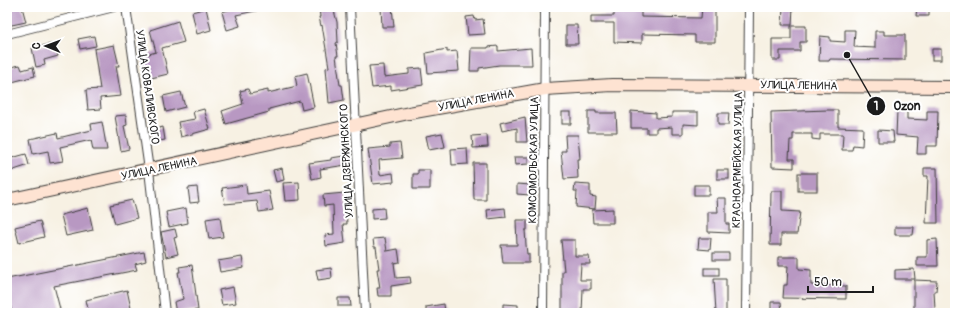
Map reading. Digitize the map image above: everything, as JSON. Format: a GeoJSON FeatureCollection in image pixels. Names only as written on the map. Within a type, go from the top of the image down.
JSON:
{"type":"FeatureCollection","features":[{"type":"Feature","properties":{"kind":"street"},"geometry":{"type":"LineString","coordinates":[[7,34],[114,7]]}},
{"type":"Feature","properties":{"kind":"street","name":"УЛИЦА КОВАЛИВСКОГО"},"geometry":{"type":"LineString","coordinates":[[126,7],[149,170],[165,313]]}},
{"type":"Feature","properties":{"kind":"street","name":"УЛИЦА ДЗЕРЖИНСКОГО"},"geometry":{"type":"LineString","coordinates":[[350,7],[365,313]]}},
{"type":"Feature","properties":{"kind":"street","name":"КОМСОМОЛЬСКАЯ УЛИЦА"},"geometry":{"type":"LineString","coordinates":[[543,313],[545,7]]}},
{"type":"Feature","properties":{"kind":"street","name":"КРАСНОАРМЕЙСКАЯ УЛИЦА"},"geometry":{"type":"LineString","coordinates":[[746,313],[749,7]]}},
{"type":"Feature","properties":{"kind":"street","name":"УЛИЦА ЛЕНИНА"},"geometry":{"type":"LineString","coordinates":[[7,200],[446,105],[545,88],[612,85],[955,87]]}},
{"type":"Feature","properties":{"kind":"building"},"geometry":{"type":"Polygon","coordinates":[[[7,7],[22,7],[26,22],[7,26],[7,7]]]}},
{"type":"Feature","properties":{"kind":"building"},"geometry":{"type":"Polygon","coordinates":[[[238,7],[260,7],[260,10],[236,15],[240,26],[227,30],[222,12],[238,7]]]}},
{"type":"Feature","properties":{"kind":"building"},"geometry":{"type":"Polygon","coordinates":[[[319,7],[333,7],[337,22],[338,42],[336,43],[338,56],[336,56],[340,85],[342,85],[344,100],[329,103],[326,68],[329,67],[322,25],[321,26],[319,17],[319,7]]]}},
{"type":"Feature","properties":{"kind":"building"},"geometry":{"type":"Polygon","coordinates":[[[381,7],[392,7],[394,27],[382,27],[381,7]]]}},
{"type":"Feature","properties":{"kind":"building"},"geometry":{"type":"Polygon","coordinates":[[[614,7],[641,7],[641,17],[701,18],[702,7],[715,7],[715,42],[695,42],[695,35],[642,34],[642,43],[614,42],[614,23],[591,23],[591,16],[614,16],[614,7]]]}},
{"type":"Feature","properties":{"kind":"building"},"geometry":{"type":"Polygon","coordinates":[[[783,7],[793,7],[792,25],[782,25],[783,7]]]}},
{"type":"Feature","properties":{"kind":"building"},"geometry":{"type":"Polygon","coordinates":[[[917,7],[929,7],[929,16],[916,16],[917,7]]]}},
{"type":"Feature","properties":{"kind":"building"},"geometry":{"type":"Polygon","coordinates":[[[206,8],[211,30],[197,34],[192,12],[206,8]]]}},
{"type":"Feature","properties":{"kind":"building"},"geometry":{"type":"Polygon","coordinates":[[[474,16],[475,20],[483,19],[485,34],[468,35],[466,17],[474,16]]]}},
{"type":"Feature","properties":{"kind":"building"},"geometry":{"type":"Polygon","coordinates":[[[178,21],[184,42],[162,48],[168,74],[147,79],[142,56],[156,52],[150,30],[178,21]]]}},
{"type":"Feature","properties":{"kind":"building"},"geometry":{"type":"Polygon","coordinates":[[[566,25],[577,25],[578,44],[566,44],[566,25]]]}},
{"type":"Feature","properties":{"kind":"building"},"geometry":{"type":"Polygon","coordinates":[[[791,26],[806,26],[806,42],[800,42],[800,51],[780,51],[780,60],[772,60],[772,39],[791,39],[791,26]]]}},
{"type":"Feature","properties":{"kind":"building"},"geometry":{"type":"Polygon","coordinates":[[[845,30],[855,30],[854,47],[875,48],[875,31],[884,31],[884,35],[905,35],[905,60],[830,59],[829,61],[819,61],[820,36],[830,37],[830,41],[845,42],[845,30]]]}},
{"type":"Feature","properties":{"kind":"building"},"geometry":{"type":"Polygon","coordinates":[[[94,36],[96,46],[80,49],[78,39],[94,36]]]}},
{"type":"Feature","properties":{"kind":"building"},"geometry":{"type":"Polygon","coordinates":[[[51,44],[52,50],[56,49],[58,56],[44,60],[45,65],[36,67],[32,48],[51,44]]]}},
{"type":"Feature","properties":{"kind":"building"},"geometry":{"type":"Polygon","coordinates":[[[114,45],[119,66],[116,66],[121,96],[100,98],[101,109],[88,110],[86,90],[100,89],[94,49],[114,45]]]}},
{"type":"Feature","properties":{"kind":"building"},"geometry":{"type":"Polygon","coordinates":[[[498,46],[498,51],[531,48],[532,65],[499,65],[479,68],[479,71],[470,71],[471,48],[488,48],[498,46]]]}},
{"type":"Feature","properties":{"kind":"building"},"geometry":{"type":"Polygon","coordinates":[[[447,49],[447,52],[457,51],[459,71],[428,73],[426,53],[447,49]]]}},
{"type":"Feature","properties":{"kind":"building"},"geometry":{"type":"Polygon","coordinates":[[[932,49],[941,49],[941,60],[932,60],[932,49]]]}},
{"type":"Feature","properties":{"kind":"building"},"geometry":{"type":"Polygon","coordinates":[[[20,65],[22,70],[33,67],[35,76],[12,82],[11,79],[7,80],[7,68],[20,65]]]}},
{"type":"Feature","properties":{"kind":"building"},"geometry":{"type":"Polygon","coordinates":[[[383,65],[384,77],[409,74],[409,69],[421,68],[423,85],[391,90],[391,86],[372,88],[369,66],[383,65]]]}},
{"type":"Feature","properties":{"kind":"building"},"geometry":{"type":"Polygon","coordinates":[[[307,73],[314,107],[302,110],[300,101],[269,109],[269,112],[226,124],[222,111],[243,104],[240,91],[248,89],[250,94],[268,90],[268,93],[297,86],[295,76],[307,73]]]}},
{"type":"Feature","properties":{"kind":"building"},"geometry":{"type":"Polygon","coordinates":[[[181,92],[185,107],[166,112],[163,96],[181,92]]]}},
{"type":"Feature","properties":{"kind":"building"},"geometry":{"type":"Polygon","coordinates":[[[204,109],[210,129],[181,137],[178,122],[195,119],[193,112],[204,109]]]}},
{"type":"Feature","properties":{"kind":"building"},"geometry":{"type":"Polygon","coordinates":[[[838,110],[838,127],[863,128],[862,146],[853,145],[852,150],[842,150],[843,134],[820,134],[820,140],[812,139],[812,134],[793,134],[793,140],[790,140],[789,159],[794,159],[794,168],[772,167],[771,112],[838,110]]]}},
{"type":"Feature","properties":{"kind":"building"},"geometry":{"type":"Polygon","coordinates":[[[588,111],[596,111],[596,113],[616,113],[617,132],[588,132],[588,111]]]}},
{"type":"Feature","properties":{"kind":"building"},"geometry":{"type":"Polygon","coordinates":[[[631,111],[656,113],[656,118],[672,117],[672,112],[698,112],[698,125],[683,124],[683,134],[672,134],[672,127],[656,128],[656,133],[647,133],[647,128],[631,128],[631,111]]]}},
{"type":"Feature","properties":{"kind":"building"},"geometry":{"type":"Polygon","coordinates":[[[897,111],[907,111],[907,119],[927,120],[927,111],[938,111],[937,146],[926,146],[926,154],[917,154],[918,137],[896,135],[897,111]]]}},
{"type":"Feature","properties":{"kind":"building"},"geometry":{"type":"Polygon","coordinates":[[[562,112],[571,112],[571,124],[562,124],[562,112]]]}},
{"type":"Feature","properties":{"kind":"building"},"geometry":{"type":"Polygon","coordinates":[[[718,113],[729,113],[728,125],[718,125],[718,113]]]}},
{"type":"Feature","properties":{"kind":"building"},"geometry":{"type":"Polygon","coordinates":[[[126,115],[127,125],[124,126],[129,149],[121,151],[115,116],[126,115]]]}},
{"type":"Feature","properties":{"kind":"building"},"geometry":{"type":"Polygon","coordinates":[[[525,117],[527,142],[517,142],[517,128],[502,131],[500,123],[525,117]]]}},
{"type":"Feature","properties":{"kind":"building"},"geometry":{"type":"Polygon","coordinates":[[[102,122],[107,150],[93,150],[91,140],[60,147],[63,161],[50,163],[48,151],[33,154],[30,139],[57,133],[58,138],[92,130],[91,124],[102,122]]]}},
{"type":"Feature","properties":{"kind":"building"},"geometry":{"type":"Polygon","coordinates":[[[163,127],[165,140],[154,142],[151,130],[163,127]]]}},
{"type":"Feature","properties":{"kind":"building"},"geometry":{"type":"Polygon","coordinates":[[[878,130],[893,131],[894,142],[878,142],[878,130]]]}},
{"type":"Feature","properties":{"kind":"building"},"geometry":{"type":"Polygon","coordinates":[[[442,133],[445,147],[429,150],[426,136],[442,133]]]}},
{"type":"Feature","properties":{"kind":"building"},"geometry":{"type":"Polygon","coordinates":[[[487,135],[488,147],[473,148],[472,136],[487,135]]]}},
{"type":"Feature","properties":{"kind":"building"},"geometry":{"type":"Polygon","coordinates":[[[565,135],[578,135],[580,159],[577,159],[578,178],[564,179],[561,151],[566,151],[565,135]]]}},
{"type":"Feature","properties":{"kind":"building"},"geometry":{"type":"Polygon","coordinates":[[[400,143],[402,158],[379,160],[380,175],[393,173],[394,182],[373,184],[368,149],[390,147],[390,144],[400,143]]]}},
{"type":"Feature","properties":{"kind":"building"},"geometry":{"type":"Polygon","coordinates":[[[467,148],[468,164],[452,165],[451,149],[467,148]]]}},
{"type":"Feature","properties":{"kind":"building"},"geometry":{"type":"Polygon","coordinates":[[[26,154],[29,165],[11,171],[8,159],[26,154]]]}},
{"type":"Feature","properties":{"kind":"building"},"geometry":{"type":"Polygon","coordinates":[[[344,156],[346,165],[320,169],[321,177],[312,179],[309,163],[331,160],[331,158],[344,156]]]}},
{"type":"Feature","properties":{"kind":"building"},"geometry":{"type":"Polygon","coordinates":[[[514,157],[528,157],[528,164],[515,165],[514,157]]]}},
{"type":"Feature","properties":{"kind":"building"},"geometry":{"type":"Polygon","coordinates":[[[473,163],[486,163],[486,200],[474,200],[473,163]]]}},
{"type":"Feature","properties":{"kind":"building"},"geometry":{"type":"Polygon","coordinates":[[[282,168],[284,180],[276,182],[273,170],[282,168]]]}},
{"type":"Feature","properties":{"kind":"building"},"geometry":{"type":"Polygon","coordinates":[[[924,168],[937,168],[938,223],[926,223],[928,176],[924,176],[924,168]]]}},
{"type":"Feature","properties":{"kind":"building"},"geometry":{"type":"Polygon","coordinates":[[[418,170],[430,170],[430,189],[413,189],[413,174],[418,174],[418,170]]]}},
{"type":"Feature","properties":{"kind":"building"},"geometry":{"type":"Polygon","coordinates":[[[717,170],[729,170],[729,179],[717,179],[717,170]]]}},
{"type":"Feature","properties":{"kind":"building"},"geometry":{"type":"Polygon","coordinates":[[[798,173],[817,173],[817,191],[798,191],[798,173]]]}},
{"type":"Feature","properties":{"kind":"building"},"geometry":{"type":"Polygon","coordinates":[[[299,182],[300,200],[285,201],[283,183],[299,182]]]}},
{"type":"Feature","properties":{"kind":"building"},"geometry":{"type":"Polygon","coordinates":[[[517,184],[531,185],[530,195],[517,194],[517,184]]]}},
{"type":"Feature","properties":{"kind":"building"},"geometry":{"type":"Polygon","coordinates":[[[575,184],[590,185],[590,196],[596,197],[595,209],[576,207],[577,191],[574,191],[575,184]]]}},
{"type":"Feature","properties":{"kind":"building"},"geometry":{"type":"Polygon","coordinates":[[[246,185],[247,194],[269,191],[273,210],[259,212],[257,201],[225,204],[222,188],[246,185]]]}},
{"type":"Feature","properties":{"kind":"building"},"geometry":{"type":"Polygon","coordinates":[[[694,185],[709,185],[709,195],[694,195],[694,185]]]}},
{"type":"Feature","properties":{"kind":"building"},"geometry":{"type":"Polygon","coordinates":[[[197,187],[199,202],[190,203],[188,188],[197,187]]]}},
{"type":"Feature","properties":{"kind":"building"},"geometry":{"type":"Polygon","coordinates":[[[771,191],[782,191],[782,211],[800,212],[797,234],[781,234],[781,245],[770,245],[771,191]]]}},
{"type":"Feature","properties":{"kind":"building"},"geometry":{"type":"Polygon","coordinates":[[[345,193],[347,224],[343,224],[345,243],[326,246],[325,235],[334,234],[333,205],[324,206],[323,195],[345,193]]]}},
{"type":"Feature","properties":{"kind":"building"},"geometry":{"type":"Polygon","coordinates":[[[717,198],[726,198],[726,224],[729,224],[729,233],[708,232],[708,212],[718,212],[717,198]]]}},
{"type":"Feature","properties":{"kind":"building"},"geometry":{"type":"Polygon","coordinates":[[[132,200],[137,218],[115,224],[110,205],[132,200]]]}},
{"type":"Feature","properties":{"kind":"building"},"geometry":{"type":"Polygon","coordinates":[[[88,208],[93,230],[66,236],[61,215],[88,208]]]}},
{"type":"Feature","properties":{"kind":"building"},"geometry":{"type":"Polygon","coordinates":[[[186,208],[188,223],[169,227],[166,212],[186,208]]]}},
{"type":"Feature","properties":{"kind":"building"},"geometry":{"type":"Polygon","coordinates":[[[384,208],[385,218],[372,219],[372,209],[384,208]]]}},
{"type":"Feature","properties":{"kind":"building"},"geometry":{"type":"Polygon","coordinates":[[[505,208],[506,217],[488,219],[487,210],[505,208]]]}},
{"type":"Feature","properties":{"kind":"building"},"geometry":{"type":"Polygon","coordinates":[[[613,209],[613,223],[593,223],[592,210],[613,209]]]}},
{"type":"Feature","properties":{"kind":"building"},"geometry":{"type":"Polygon","coordinates":[[[220,217],[223,237],[209,239],[206,219],[220,217]]]}},
{"type":"Feature","properties":{"kind":"building"},"geometry":{"type":"Polygon","coordinates":[[[516,220],[527,220],[527,230],[525,230],[529,263],[503,263],[501,245],[517,245],[516,220]]]}},
{"type":"Feature","properties":{"kind":"building"},"geometry":{"type":"Polygon","coordinates":[[[40,221],[44,237],[19,243],[15,227],[40,221]]]}},
{"type":"Feature","properties":{"kind":"building"},"geometry":{"type":"Polygon","coordinates":[[[895,227],[914,227],[913,235],[895,235],[895,227]]]}},
{"type":"Feature","properties":{"kind":"building"},"geometry":{"type":"Polygon","coordinates":[[[175,229],[177,237],[174,238],[178,254],[166,257],[161,232],[175,229]]]}},
{"type":"Feature","properties":{"kind":"building"},"geometry":{"type":"Polygon","coordinates":[[[385,238],[387,251],[398,249],[400,262],[394,263],[396,278],[410,277],[411,283],[391,286],[391,296],[378,296],[377,288],[380,288],[377,269],[379,269],[376,247],[374,247],[373,239],[385,238]]]}},
{"type":"Feature","properties":{"kind":"building"},"geometry":{"type":"Polygon","coordinates":[[[699,238],[711,238],[710,250],[698,249],[699,238]]]}},
{"type":"Feature","properties":{"kind":"building"},"geometry":{"type":"Polygon","coordinates":[[[937,239],[938,266],[917,266],[917,257],[927,257],[927,240],[937,239]]]}},
{"type":"Feature","properties":{"kind":"building"},"geometry":{"type":"Polygon","coordinates":[[[561,240],[575,240],[575,256],[589,256],[590,264],[581,264],[580,280],[591,280],[591,289],[583,289],[582,313],[562,313],[562,271],[564,271],[561,240]]]}},
{"type":"Feature","properties":{"kind":"building"},"geometry":{"type":"Polygon","coordinates":[[[144,252],[146,261],[135,264],[137,270],[54,286],[60,309],[40,313],[12,313],[7,290],[7,279],[144,252]]]}},
{"type":"Feature","properties":{"kind":"building"},"geometry":{"type":"Polygon","coordinates":[[[713,253],[729,253],[729,260],[713,260],[713,253]]]}},
{"type":"Feature","properties":{"kind":"building"},"geometry":{"type":"Polygon","coordinates":[[[242,257],[244,268],[220,272],[218,261],[242,257]]]}},
{"type":"Feature","properties":{"kind":"building"},"geometry":{"type":"Polygon","coordinates":[[[778,257],[799,257],[799,269],[811,270],[811,285],[846,286],[846,299],[783,298],[784,285],[787,285],[788,266],[778,266],[778,257]]]}},
{"type":"Feature","properties":{"kind":"building"},"geometry":{"type":"Polygon","coordinates":[[[192,265],[198,310],[176,313],[174,302],[183,299],[178,272],[180,272],[179,267],[192,265]]]}},
{"type":"Feature","properties":{"kind":"building"},"geometry":{"type":"Polygon","coordinates":[[[331,268],[332,278],[318,280],[316,270],[331,268]]]}},
{"type":"Feature","properties":{"kind":"building"},"geometry":{"type":"Polygon","coordinates":[[[704,268],[719,268],[719,275],[704,275],[704,268]]]}},
{"type":"Feature","properties":{"kind":"building"},"geometry":{"type":"Polygon","coordinates":[[[914,269],[915,279],[895,279],[895,270],[914,269]]]}},
{"type":"Feature","properties":{"kind":"building"},"geometry":{"type":"Polygon","coordinates":[[[714,279],[726,279],[726,313],[716,313],[714,279]]]}},
{"type":"Feature","properties":{"kind":"building"},"geometry":{"type":"Polygon","coordinates":[[[914,280],[937,281],[936,291],[934,291],[935,310],[914,310],[914,280]]]}},
{"type":"Feature","properties":{"kind":"building"},"geometry":{"type":"Polygon","coordinates":[[[233,287],[236,303],[222,305],[219,290],[233,287]]]}},
{"type":"Feature","properties":{"kind":"building"},"geometry":{"type":"Polygon","coordinates":[[[127,290],[132,313],[89,313],[86,300],[127,290]]]}},
{"type":"Feature","properties":{"kind":"building"},"geometry":{"type":"Polygon","coordinates":[[[338,298],[350,298],[351,306],[338,306],[338,298]]]}},
{"type":"Feature","properties":{"kind":"building"},"geometry":{"type":"Polygon","coordinates":[[[771,302],[781,302],[782,313],[771,313],[771,302]]]}},
{"type":"Feature","properties":{"kind":"building"},"geometry":{"type":"Polygon","coordinates":[[[444,304],[445,313],[426,313],[426,307],[444,304]]]}},
{"type":"Feature","properties":{"kind":"building"},"geometry":{"type":"Polygon","coordinates":[[[503,304],[518,305],[518,313],[503,313],[503,304]]]}},
{"type":"Feature","properties":{"kind":"place","name":"Ozon"},"geometry":{"type":"Point","coordinates":[847,55]}}]}
